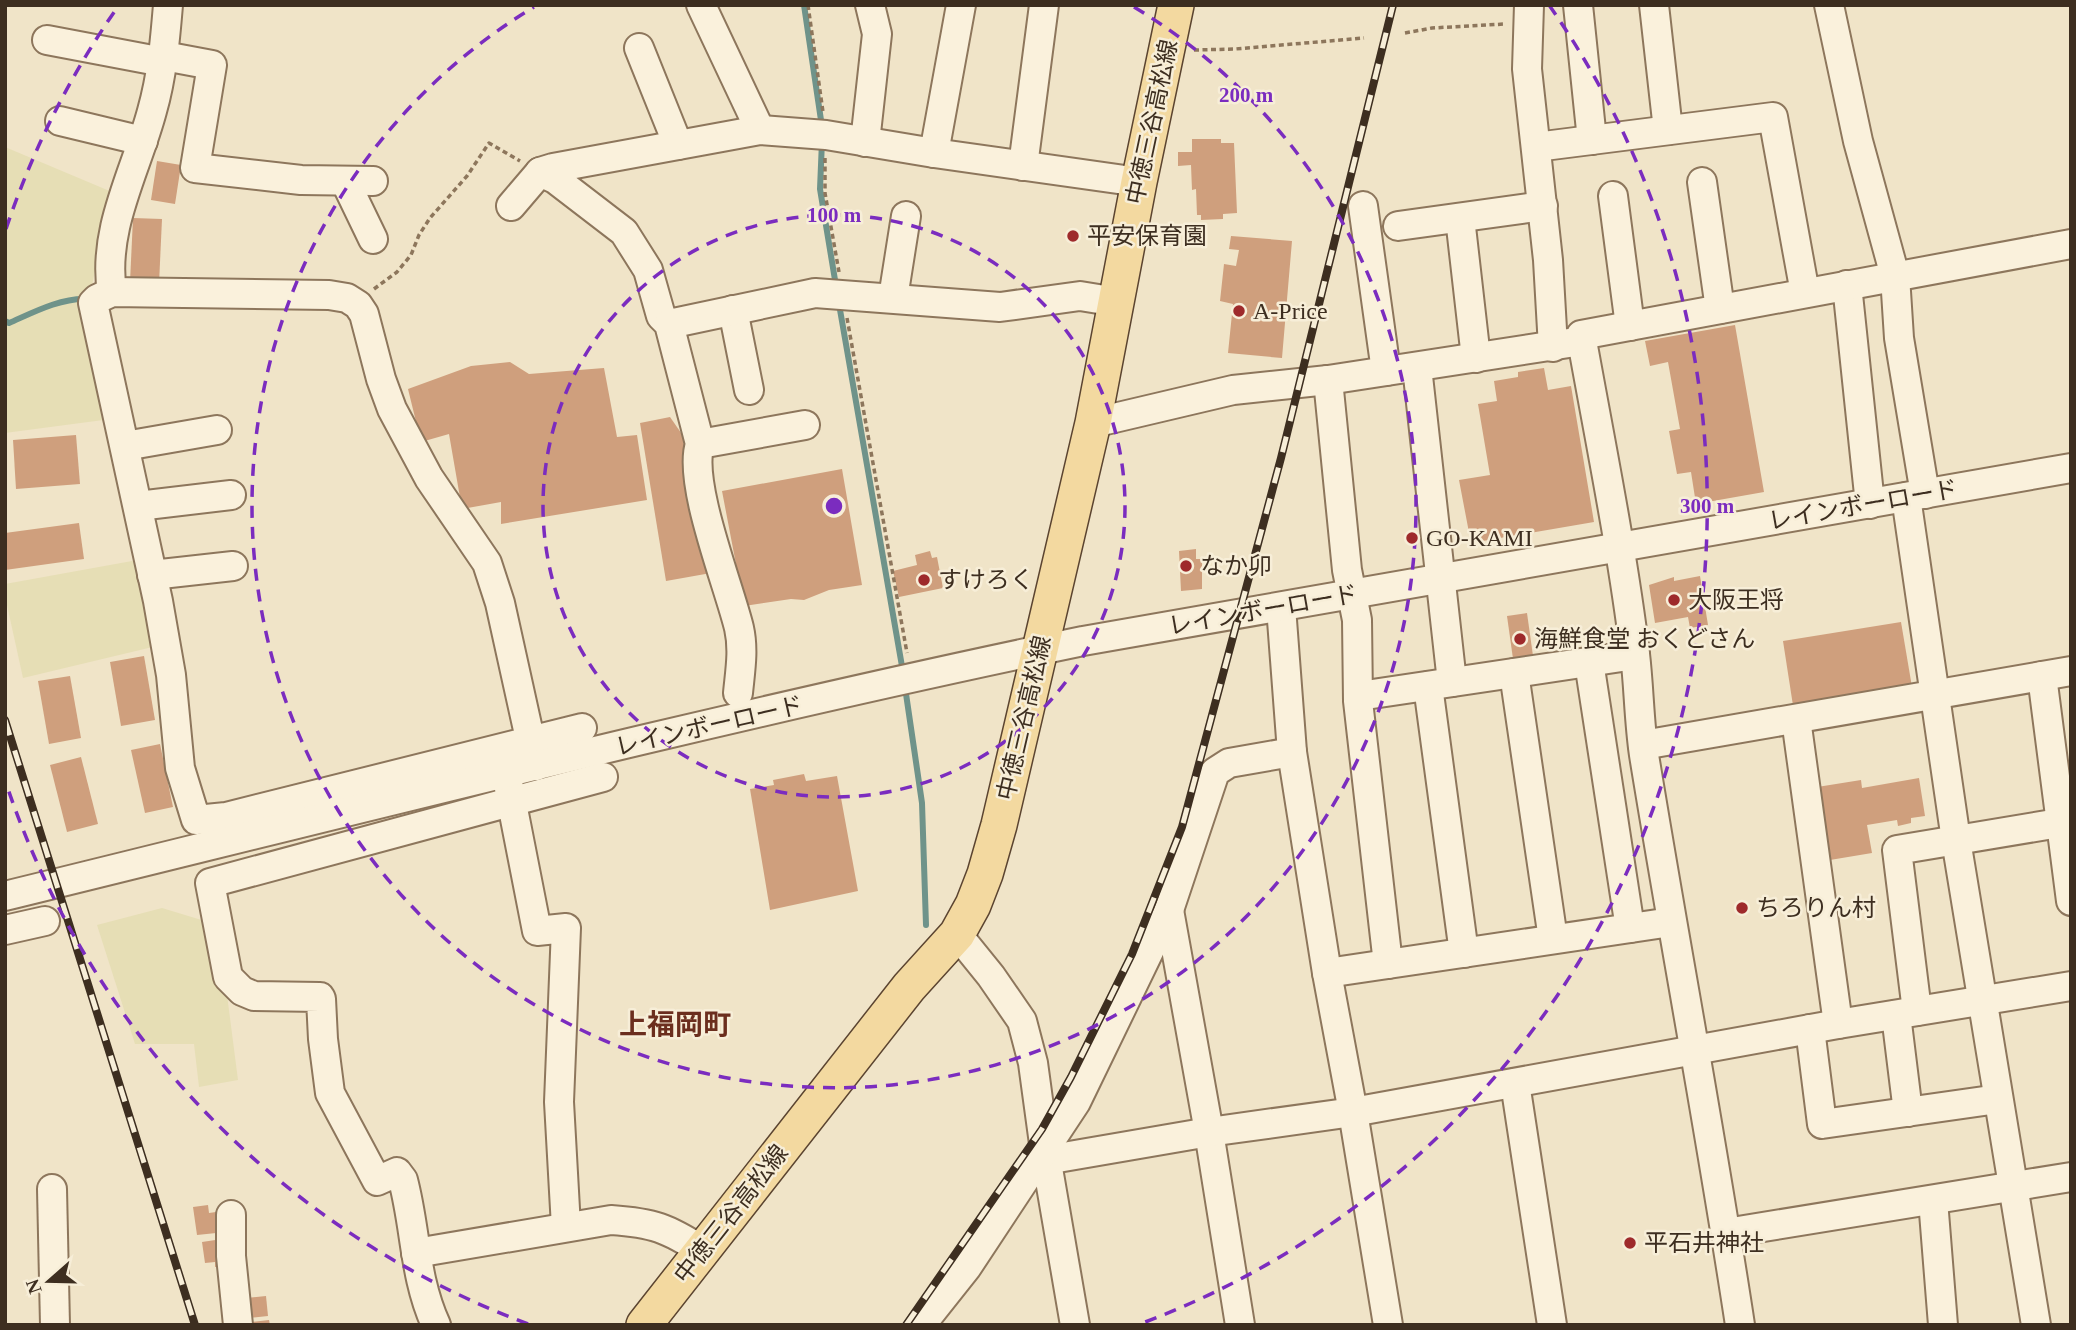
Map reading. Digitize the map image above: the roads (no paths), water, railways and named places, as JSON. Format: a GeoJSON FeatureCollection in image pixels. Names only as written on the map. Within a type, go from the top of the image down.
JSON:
{"type":"FeatureCollection","features":[{"type":"Feature","properties":{"kind":"main road","name":"中徳三谷高松線"},"geometry":{"type":"LineString","coordinates":[[644,1325],[909,987],[957,934],[973,905],[999,825],[1093,423],[1139,181],[1177,5]]}},
{"type":"Feature","properties":{"kind":"street"},"geometry":{"type":"LineString","coordinates":[[112,292],[108,269],[116,219],[152,112],[163,59],[168,5]]}},
{"type":"Feature","properties":{"kind":"street"},"geometry":{"type":"LineString","coordinates":[[701,5],[760,130]]}},
{"type":"Feature","properties":{"kind":"street"},"geometry":{"type":"LineString","coordinates":[[865,142],[877,34],[870,5]]}},
{"type":"Feature","properties":{"kind":"street"},"geometry":{"type":"LineString","coordinates":[[934,153],[961,5]]}},
{"type":"Feature","properties":{"kind":"street"},"geometry":{"type":"LineString","coordinates":[[1023,166],[1044,5]]}},
{"type":"Feature","properties":{"kind":"street"},"geometry":{"type":"LineString","coordinates":[[1578,5],[1592,140]]}},
{"type":"Feature","properties":{"kind":"street"},"geometry":{"type":"LineString","coordinates":[[1654,5],[1668,130]]}},
{"type":"Feature","properties":{"kind":"street"},"geometry":{"type":"LineString","coordinates":[[1829,5],[1858,141],[1895,276],[1934,695],[2036,1325]]}},
{"type":"Feature","properties":{"kind":"street"},"geometry":{"type":"LineString","coordinates":[[1528,14],[1527,69],[1548,260],[1553,347]]}},
{"type":"Feature","properties":{"kind":"street"},"geometry":{"type":"LineString","coordinates":[[47,40],[212,65],[195,168],[301,180],[373,181]]}},
{"type":"Feature","properties":{"kind":"street"},"geometry":{"type":"LineString","coordinates":[[639,48],[678,145]]}},
{"type":"Feature","properties":{"kind":"street"},"geometry":{"type":"LineString","coordinates":[[1536,147],[1773,117],[1805,293]]}},
{"type":"Feature","properties":{"kind":"street"},"geometry":{"type":"LineString","coordinates":[[60,121],[143,141]]}},
{"type":"Feature","properties":{"kind":"street"},"geometry":{"type":"LineString","coordinates":[[511,206],[540,172],[760,130],[826,135],[934,153],[1139,181]]}},
{"type":"Feature","properties":{"kind":"street"},"geometry":{"type":"LineString","coordinates":[[540,172],[555,179],[624,232],[648,270],[661,316],[668,324],[700,444],[696,457],[699,480],[739,628],[742,647],[737,693]]}},
{"type":"Feature","properties":{"kind":"street"},"geometry":{"type":"LineString","coordinates":[[345,181],[373,239]]}},
{"type":"Feature","properties":{"kind":"street"},"geometry":{"type":"LineString","coordinates":[[1702,182],[1720,309]]}},
{"type":"Feature","properties":{"kind":"street"},"geometry":{"type":"LineString","coordinates":[[1613,195],[1630,326]]}},
{"type":"Feature","properties":{"kind":"street"},"geometry":{"type":"LineString","coordinates":[[1363,206],[1386,371]]}},
{"type":"Feature","properties":{"kind":"street"},"geometry":{"type":"LineString","coordinates":[[1398,226],[1542,206]]}},
{"type":"Feature","properties":{"kind":"street"},"geometry":{"type":"LineString","coordinates":[[893,298],[906,216]]}},
{"type":"Feature","properties":{"kind":"street"},"geometry":{"type":"LineString","coordinates":[[1460,218],[1476,358]]}},
{"type":"Feature","properties":{"kind":"street"},"geometry":{"type":"LineString","coordinates":[[1740,1325],[1643,745],[1635,655],[1619,548],[1580,335],[2071,244]]}},
{"type":"Feature","properties":{"kind":"street"},"geometry":{"type":"LineString","coordinates":[[1847,285],[1870,504]]}},
{"type":"Feature","properties":{"kind":"street"},"geometry":{"type":"LineString","coordinates":[[533,753],[500,603],[487,563],[429,478],[392,409],[381,379],[368,323],[358,305],[347,298],[328,295],[112,292],[97,299],[93,303],[138,506],[171,675],[180,768],[195,820],[226,817],[533,753],[582,728]]}},
{"type":"Feature","properties":{"kind":"street"},"geometry":{"type":"LineString","coordinates":[[668,324],[815,293],[1000,307],[1080,296],[1117,302]]}},
{"type":"Feature","properties":{"kind":"street"},"geometry":{"type":"LineString","coordinates":[[733,310],[749,390]]}},
{"type":"Feature","properties":{"kind":"street"},"geometry":{"type":"LineString","coordinates":[[1093,423],[1233,390],[1328,380],[1582,341]]}},
{"type":"Feature","properties":{"kind":"street"},"geometry":{"type":"LineString","coordinates":[[1417,367],[1441,579],[1440,684],[1464,953]]}},
{"type":"Feature","properties":{"kind":"street"},"geometry":{"type":"LineString","coordinates":[[1328,380],[1342,530],[1357,620],[1359,696],[1388,964]]}},
{"type":"Feature","properties":{"kind":"street"},"geometry":{"type":"LineString","coordinates":[[700,444],[805,425]]}},
{"type":"Feature","properties":{"kind":"street"},"geometry":{"type":"LineString","coordinates":[[125,446],[217,430]]}},
{"type":"Feature","properties":{"kind":"street","name":"レインボーロード"},"geometry":{"type":"LineString","coordinates":[[5,895],[507,773],[533,753],[1040,650],[2071,468]]}},
{"type":"Feature","properties":{"kind":"street"},"geometry":{"type":"LineString","coordinates":[[138,506],[231,495]]}},
{"type":"Feature","properties":{"kind":"street"},"geometry":{"type":"LineString","coordinates":[[152,575],[233,566]]}},
{"type":"Feature","properties":{"kind":"street"},"geometry":{"type":"LineString","coordinates":[[1281,607],[1292,752],[1388,1325]]}},
{"type":"Feature","properties":{"kind":"street"},"geometry":{"type":"LineString","coordinates":[[1359,696],[1635,655]]}},
{"type":"Feature","properties":{"kind":"street"},"geometry":{"type":"LineString","coordinates":[[1589,662],[1630,928]]}},
{"type":"Feature","properties":{"kind":"street"},"geometry":{"type":"LineString","coordinates":[[1643,745],[2071,671]]}},
{"type":"Feature","properties":{"kind":"street"},"geometry":{"type":"LineString","coordinates":[[1514,673],[1553,939]]}},
{"type":"Feature","properties":{"kind":"street"},"geometry":{"type":"LineString","coordinates":[[2042,676],[2066,821],[2071,901]]}},
{"type":"Feature","properties":{"kind":"street"},"geometry":{"type":"LineString","coordinates":[[1796,719],[1838,1024]]}},
{"type":"Feature","properties":{"kind":"street"},"geometry":{"type":"LineString","coordinates":[[921,1325],[967,1267],[1046,1155],[1076,1102],[1169,910],[1215,772],[1229,763],[1292,752]]}},
{"type":"Feature","properties":{"kind":"street"},"geometry":{"type":"LineString","coordinates":[[507,773],[510,802],[537,930],[566,928],[559,1102],[566,1227]]}},
{"type":"Feature","properties":{"kind":"street"},"geometry":{"type":"LineString","coordinates":[[436,1325],[421,1287],[406,1190],[400,1174],[397,1171],[377,1181],[330,1093],[320,997],[254,996],[242,990],[228,977],[210,883],[603,777]]}},
{"type":"Feature","properties":{"kind":"street"},"geometry":{"type":"LineString","coordinates":[[1908,1112],[1907,1013],[1897,850],[2066,821]]}},
{"type":"Feature","properties":{"kind":"street"},"geometry":{"type":"LineString","coordinates":[[1169,910],[1240,1325]]}},
{"type":"Feature","properties":{"kind":"street"},"geometry":{"type":"LineString","coordinates":[[5,930],[45,921]]}},
{"type":"Feature","properties":{"kind":"street"},"geometry":{"type":"LineString","coordinates":[[1327,973],[1671,922]]}},
{"type":"Feature","properties":{"kind":"street"},"geometry":{"type":"LineString","coordinates":[[957,934],[1022,1021],[1033,1063],[1075,1325]]}},
{"type":"Feature","properties":{"kind":"street"},"geometry":{"type":"LineString","coordinates":[[1046,1155],[1353,1112],[1838,1024],[2071,986]]}},
{"type":"Feature","properties":{"kind":"street"},"geometry":{"type":"LineString","coordinates":[[1810,1029],[1822,1124],[1998,1099]]}},
{"type":"Feature","properties":{"kind":"street"},"geometry":{"type":"LineString","coordinates":[[1515,1083],[1552,1325]]}},
{"type":"Feature","properties":{"kind":"street"},"geometry":{"type":"LineString","coordinates":[[1726,1233],[2071,1177]]}},
{"type":"Feature","properties":{"kind":"street"},"geometry":{"type":"LineString","coordinates":[[52,1189],[55,1325]]}},
{"type":"Feature","properties":{"kind":"street"},"geometry":{"type":"LineString","coordinates":[[1933,1200],[1943,1325]]}},
{"type":"Feature","properties":{"kind":"street"},"geometry":{"type":"LineString","coordinates":[[231,1214],[231,1256],[238,1325]]}},
{"type":"Feature","properties":{"kind":"street"},"geometry":{"type":"LineString","coordinates":[[416,1252],[611,1220],[642,1222],[673,1231],[703,1251]]}},
{"type":"Feature","properties":{"kind":"waterway"},"geometry":{"type":"LineString","coordinates":[[804,5],[822,127]]}},
{"type":"Feature","properties":{"kind":"waterway"},"geometry":{"type":"LineString","coordinates":[[822,141],[820,189],[836,286]]}},
{"type":"Feature","properties":{"kind":"waterway"},"geometry":{"type":"LineString","coordinates":[[5,321],[9,323],[56,304],[86,299]]}},
{"type":"Feature","properties":{"kind":"waterway"},"geometry":{"type":"LineString","coordinates":[[839,304],[903,672]]}},
{"type":"Feature","properties":{"kind":"waterway"},"geometry":{"type":"LineString","coordinates":[[905,687],[922,803],[926,925]]}},
{"type":"Feature","properties":{"kind":"railway"},"geometry":{"type":"LineString","coordinates":[[906,1325],[1042,1129],[1071,1077],[1132,954],[1182,827],[1281,458],[1393,5]]}},
{"type":"Feature","properties":{"kind":"railway"},"geometry":{"type":"LineString","coordinates":[[5,720],[195,1325]]}},
{"type":"Feature","properties":{"kind":"place","name":"平安保育園"},"geometry":{"type":"Point","coordinates":[1073,236]}},
{"type":"Feature","properties":{"kind":"place","name":"A-Price"},"geometry":{"type":"Point","coordinates":[1239,311]}},
{"type":"Feature","properties":{"kind":"place","name":"GO-KAMI"},"geometry":{"type":"Point","coordinates":[1412,538]}},
{"type":"Feature","properties":{"kind":"place","name":"なか卯"},"geometry":{"type":"Point","coordinates":[1186,566]}},
{"type":"Feature","properties":{"kind":"place","name":"すけろく"},"geometry":{"type":"Point","coordinates":[924,580]}},
{"type":"Feature","properties":{"kind":"place","name":"大阪王将"},"geometry":{"type":"Point","coordinates":[1674,600]}},
{"type":"Feature","properties":{"kind":"place","name":"海鮮食堂 おくどさん"},"geometry":{"type":"Point","coordinates":[1520,639]}},
{"type":"Feature","properties":{"kind":"place","name":"ちろりん村"},"geometry":{"type":"Point","coordinates":[1742,908]}},
{"type":"Feature","properties":{"kind":"place","name":"平石井神社"},"geometry":{"type":"Point","coordinates":[1630,1243]}},
{"type":"Feature","properties":{"kind":"district","name":"上福岡町"},"geometry":{"type":"Point","coordinates":[675,1024]}}]}
